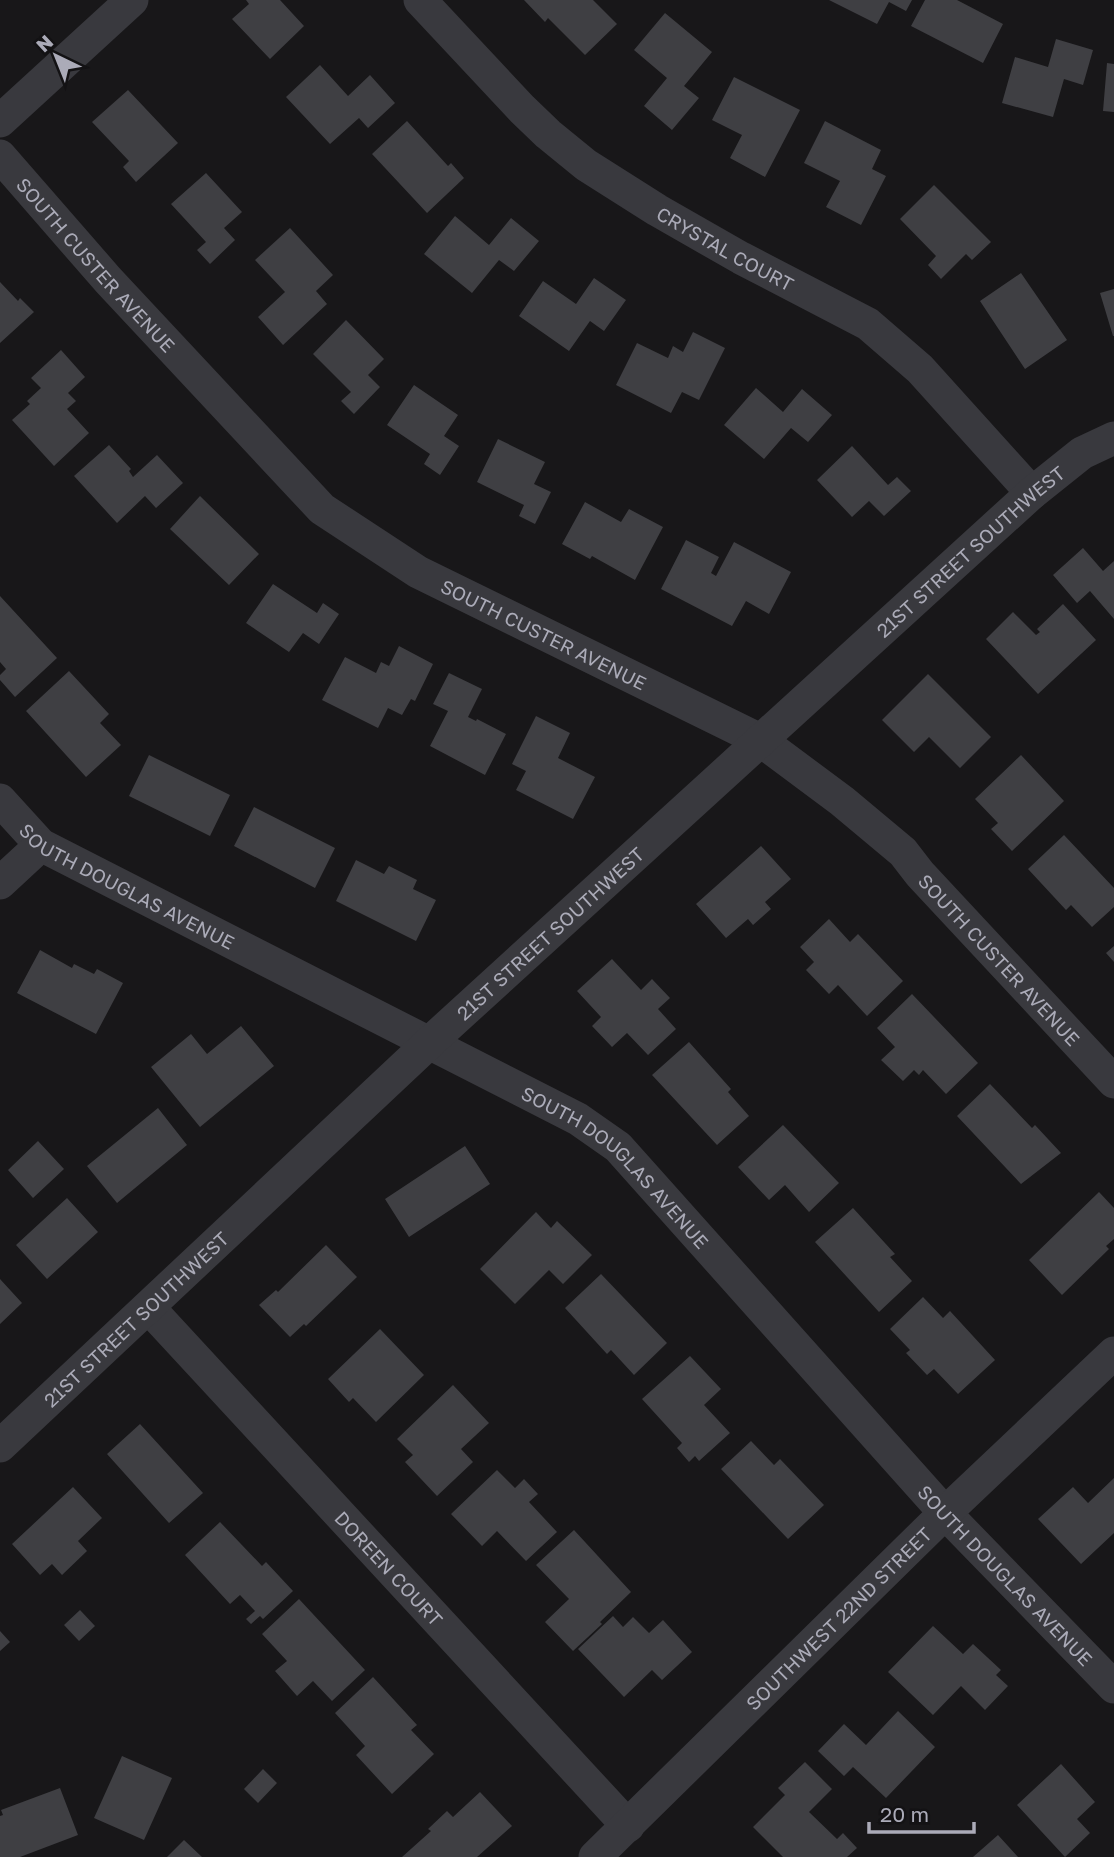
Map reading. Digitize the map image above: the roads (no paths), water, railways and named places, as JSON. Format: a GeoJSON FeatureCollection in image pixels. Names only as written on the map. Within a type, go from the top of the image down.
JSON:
{"type":"FeatureCollection","features":[{"type":"Feature","properties":{"kind":"street"},"geometry":{"type":"LineString","coordinates":[[0,121],[132,0]]}},
{"type":"Feature","properties":{"kind":"street","name":"CRYSTAL COURT"},"geometry":{"type":"LineString","coordinates":[[420,0],[522,109],[586,165],[729,251],[869,324],[920,369],[1031,493]]}},
{"type":"Feature","properties":{"kind":"street","name":"SOUTH CUSTER AVENUE"},"geometry":{"type":"LineString","coordinates":[[0,156],[108,280],[295,483],[323,509],[418,572],[760,740],[842,801],[903,852],[920,874],[1114,1082]]}},
{"type":"Feature","properties":{"kind":"street","name":"21ST STREET SOUTHWEST"},"geometry":{"type":"LineString","coordinates":[[0,1446],[429,1042],[1031,493],[1082,453],[1114,438]]}},
{"type":"Feature","properties":{"kind":"street","name":"SOUTH DOUGLAS AVENUE"},"geometry":{"type":"LineString","coordinates":[[0,800],[41,845],[578,1119],[618,1147],[945,1513],[1114,1687]]}},
{"type":"Feature","properties":{"kind":"street"},"geometry":{"type":"LineString","coordinates":[[0,883],[41,845]]}},
{"type":"Feature","properties":{"kind":"street","name":"DOREEN COURT"},"geometry":{"type":"LineString","coordinates":[[149,1308],[628,1826]]}},
{"type":"Feature","properties":{"kind":"street","name":"SOUTHWEST 22ND STREET"},"geometry":{"type":"LineString","coordinates":[[595,1857],[945,1513],[1114,1353]]}}]}
